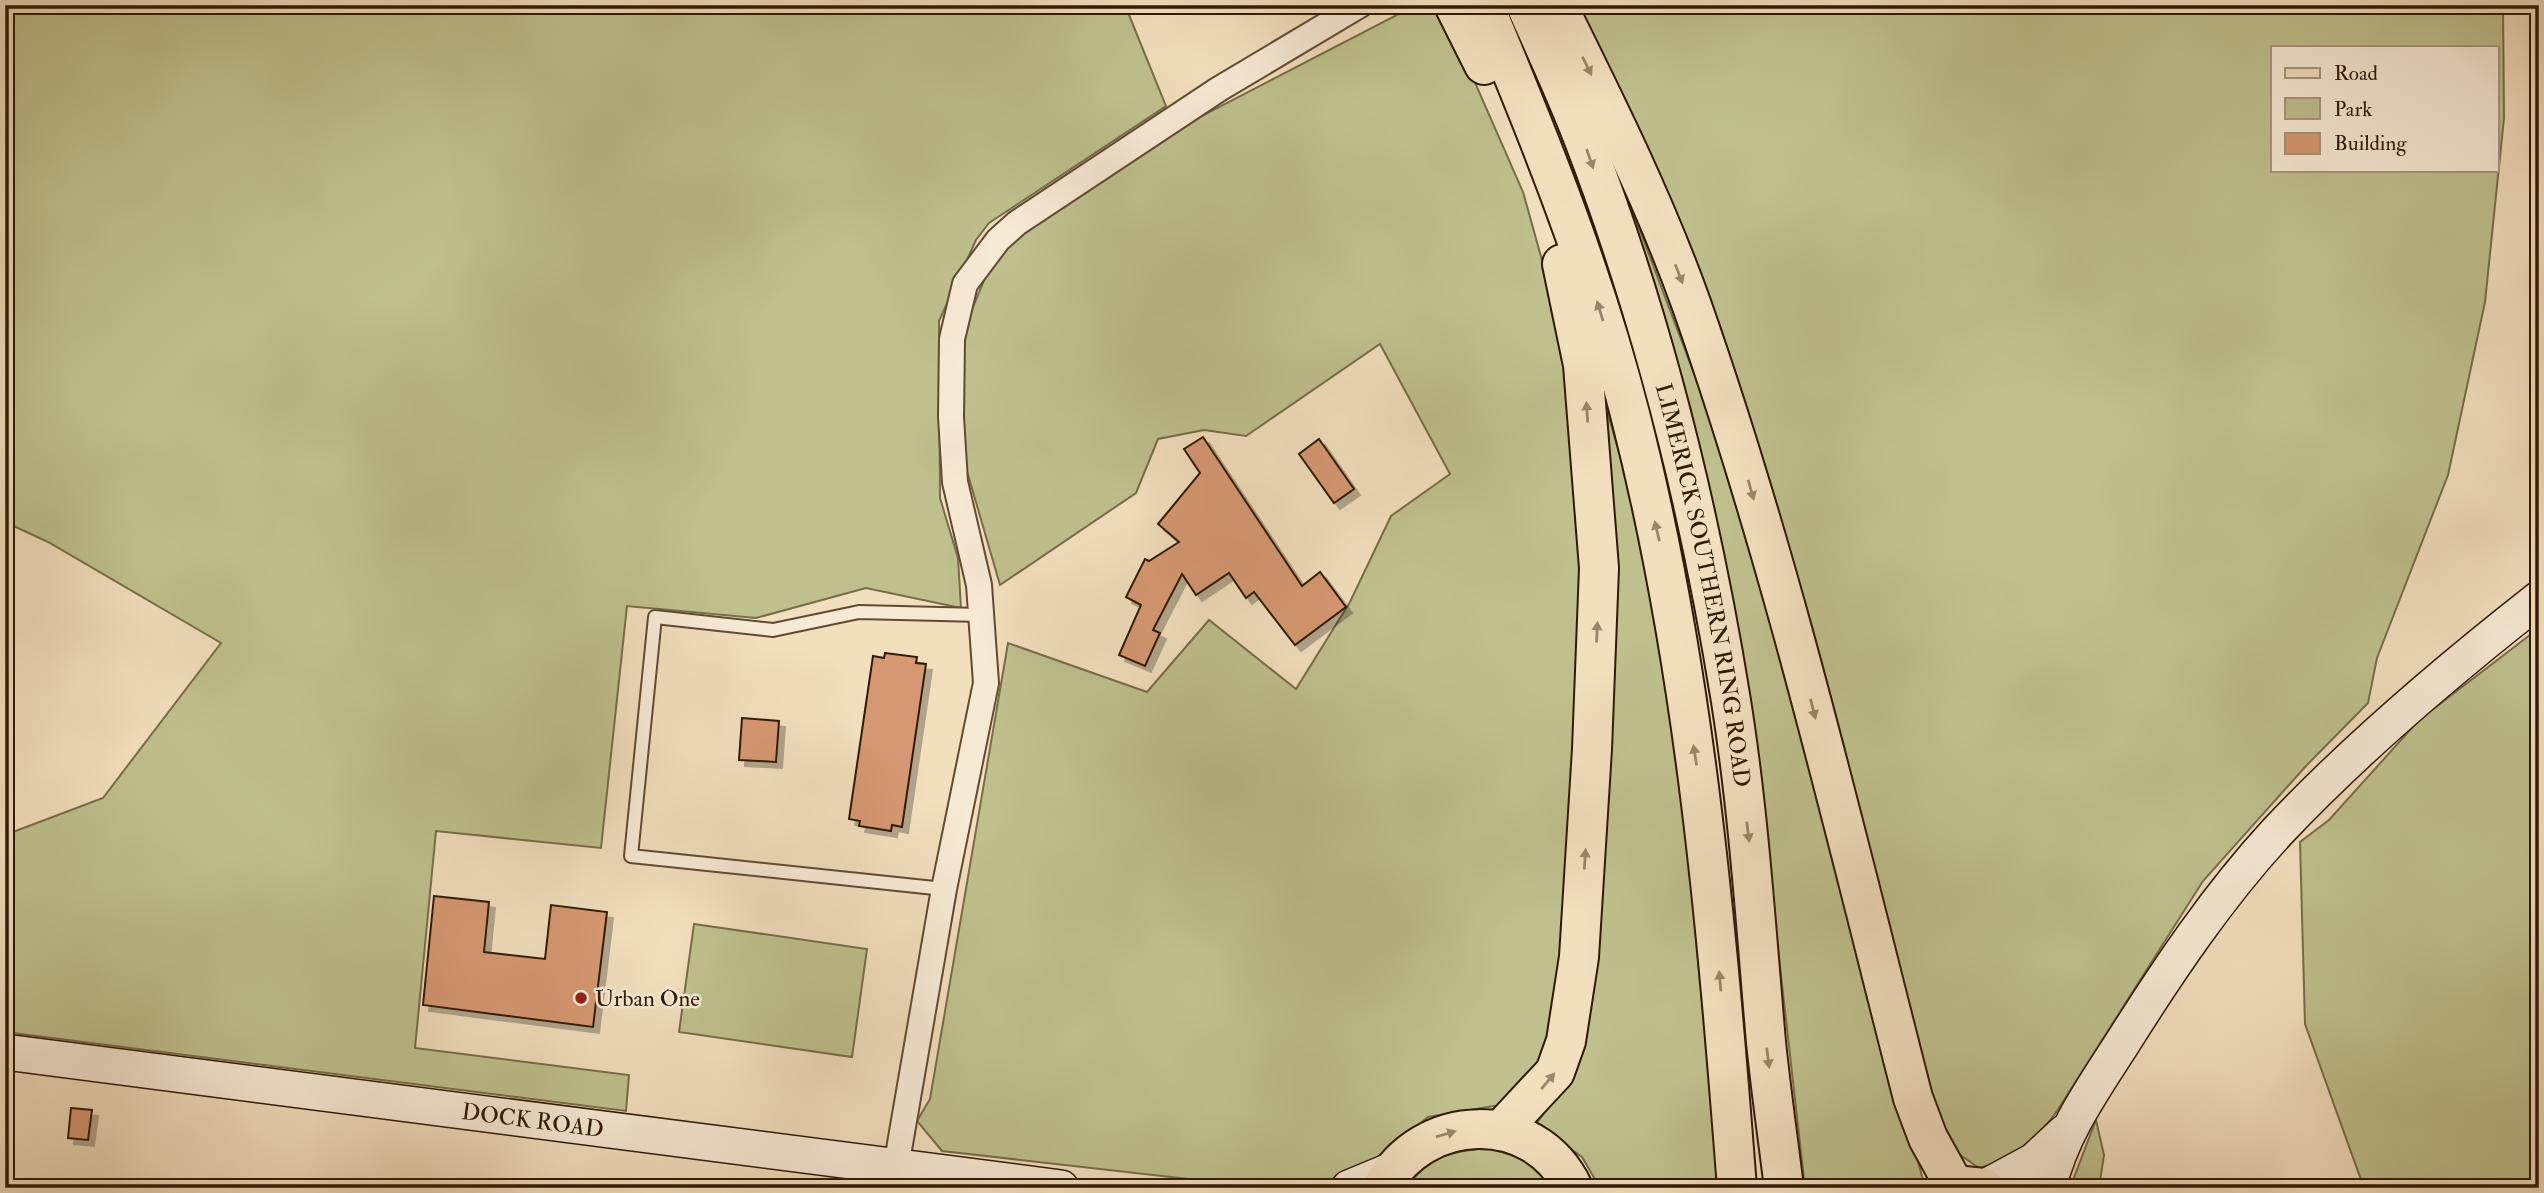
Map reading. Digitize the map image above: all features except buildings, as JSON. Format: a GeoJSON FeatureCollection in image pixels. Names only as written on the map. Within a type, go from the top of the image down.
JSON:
{"type":"FeatureCollection","features":[{"type":"Feature","properties":{"kind":"main road"},"geometry":{"type":"LineString","coordinates":[[1454,5],[1530,162]]}},
{"type":"Feature","properties":{"kind":"main road"},"geometry":{"type":"LineString","coordinates":[[1474,5],[1506,87],[1560,256],[1583,365],[1599,568],[1592,749],[1580,943],[1566,1041],[1555,1072],[1501,1130]]}},
{"type":"Feature","properties":{"kind":"main road","name":"LIMERICK SOUTHERN RING ROAD"},"geometry":{"type":"LineString","coordinates":[[1485,5],[1535,127],[1585,263],[1630,413],[1672,598],[1700,788],[1737,1179]]}},
{"type":"Feature","properties":{"kind":"main road","name":"LIMERICK SOUTHERN RING ROAD"},"geometry":{"type":"LineString","coordinates":[[1527,5],[1582,135],[1628,270],[1679,445],[1731,702],[1748,831],[1767,1046],[1784,1188]]}},
{"type":"Feature","properties":{"kind":"main road"},"geometry":{"type":"LineString","coordinates":[[1557,5],[1639,172],[1691,306],[1748,481],[1804,678],[1913,1098],[1928,1138],[1966,1187],[2034,1161],[2069,1127],[2168,972],[2276,833],[2419,695],[2539,599]]}},
{"type":"Feature","properties":{"kind":"main road","name":"DOCK ROAD"},"geometry":{"type":"LineString","coordinates":[[6,1056],[895,1167],[1017,1185],[1061,1188]]}},
{"type":"Feature","properties":{"kind":"main road"},"geometry":{"type":"LineString","coordinates":[[2048,1188],[2069,1127]]}},
{"type":"Feature","properties":{"kind":"main road"},"geometry":{"type":"LineString","coordinates":[[1349,1188],[1386,1180],[1412,1149],[1439,1135],[1470,1128],[1501,1130],[1527,1140],[1551,1157],[1573,1188]]}},
{"type":"Feature","properties":{"kind":"street"},"geometry":{"type":"LineString","coordinates":[[895,1167],[944,889],[986,683],[979,585],[955,482],[951,417],[951,339],[965,285],[998,240],[1017,223],[1219,89],[1360,5]]}},
{"type":"Feature","properties":{"kind":"lane"},"geometry":{"type":"LineString","coordinates":[[944,889],[631,856],[655,617],[774,630],[859,612],[981,615]]}},
{"type":"Feature","properties":{"kind":"green space"},"geometry":{"type":"Polygon","coordinates":[[[5,5],[1125,5],[1166,106],[989,223],[976,240],[939,321],[940,498],[958,558],[961,608],[866,588],[756,618],[627,606],[601,848],[436,831],[415,1048],[629,1075],[626,1111],[5,1032],[5,835],[103,798],[221,643],[48,542],[5,522],[5,5]]]}},
{"type":"Feature","properties":{"kind":"green space"},"geometry":{"type":"Polygon","coordinates":[[[1416,5],[1441,5],[1523,192],[1562,332],[1578,478],[1584,667],[1558,1018],[1544,1071],[1500,1105],[1428,1117],[1376,1160],[1330,1185],[1268,1188],[942,1151],[917,1121],[930,1099],[1008,643],[1147,692],[1209,620],[1296,689],[1350,602],[1391,516],[1450,474],[1380,344],[1246,436],[1204,430],[1158,439],[1136,493],[1000,585],[962,454],[963,331],[985,278],[1015,234],[1165,135],[1416,5]]]}},
{"type":"Feature","properties":{"kind":"green space"},"geometry":{"type":"Polygon","coordinates":[[[1567,5],[2503,5],[2504,118],[2485,302],[2448,475],[2377,658],[2368,703],[2306,766],[2203,881],[2057,1111],[2032,1140],[2014,1154],[1979,1168],[1956,1152],[1937,1118],[1868,868],[1567,5]]]}},
{"type":"Feature","properties":{"kind":"green space"},"geometry":{"type":"Polygon","coordinates":[[[1601,165],[1616,167],[1716,432],[1759,572],[1923,1180],[1909,1188],[1805,1188],[1761,798],[1691,410],[1601,165]]]}},
{"type":"Feature","properties":{"kind":"green space"},"geometry":{"type":"Polygon","coordinates":[[[1607,411],[1627,480],[1677,733],[1719,1188],[1600,1188],[1582,1157],[1536,1124],[1575,1072],[1594,964],[1616,568],[1607,411]]]}},
{"type":"Feature","properties":{"kind":"green space"},"geometry":{"type":"Polygon","coordinates":[[[2539,628],[2539,1188],[2364,1188],[2305,1024],[2300,842],[2329,820],[2419,720],[2539,628]]]}},
{"type":"Feature","properties":{"kind":"green space"},"geometry":{"type":"Polygon","coordinates":[[[694,924],[867,949],[852,1057],[679,1032],[694,924]]]}},
{"type":"Feature","properties":{"kind":"green space"},"geometry":{"type":"Polygon","coordinates":[[[2096,1120],[2104,1155],[2099,1188],[2070,1188],[2096,1120]]]}},
{"type":"Feature","properties":{"kind":"green space"},"geometry":{"type":"Polygon","coordinates":[[[1489,1148],[1523,1159],[1554,1188],[1405,1188],[1423,1169],[1442,1157],[1489,1148]]]}},
{"type":"Feature","properties":{"kind":"place","name":"Urban One"},"geometry":{"type":"Point","coordinates":[581,998]}}]}
